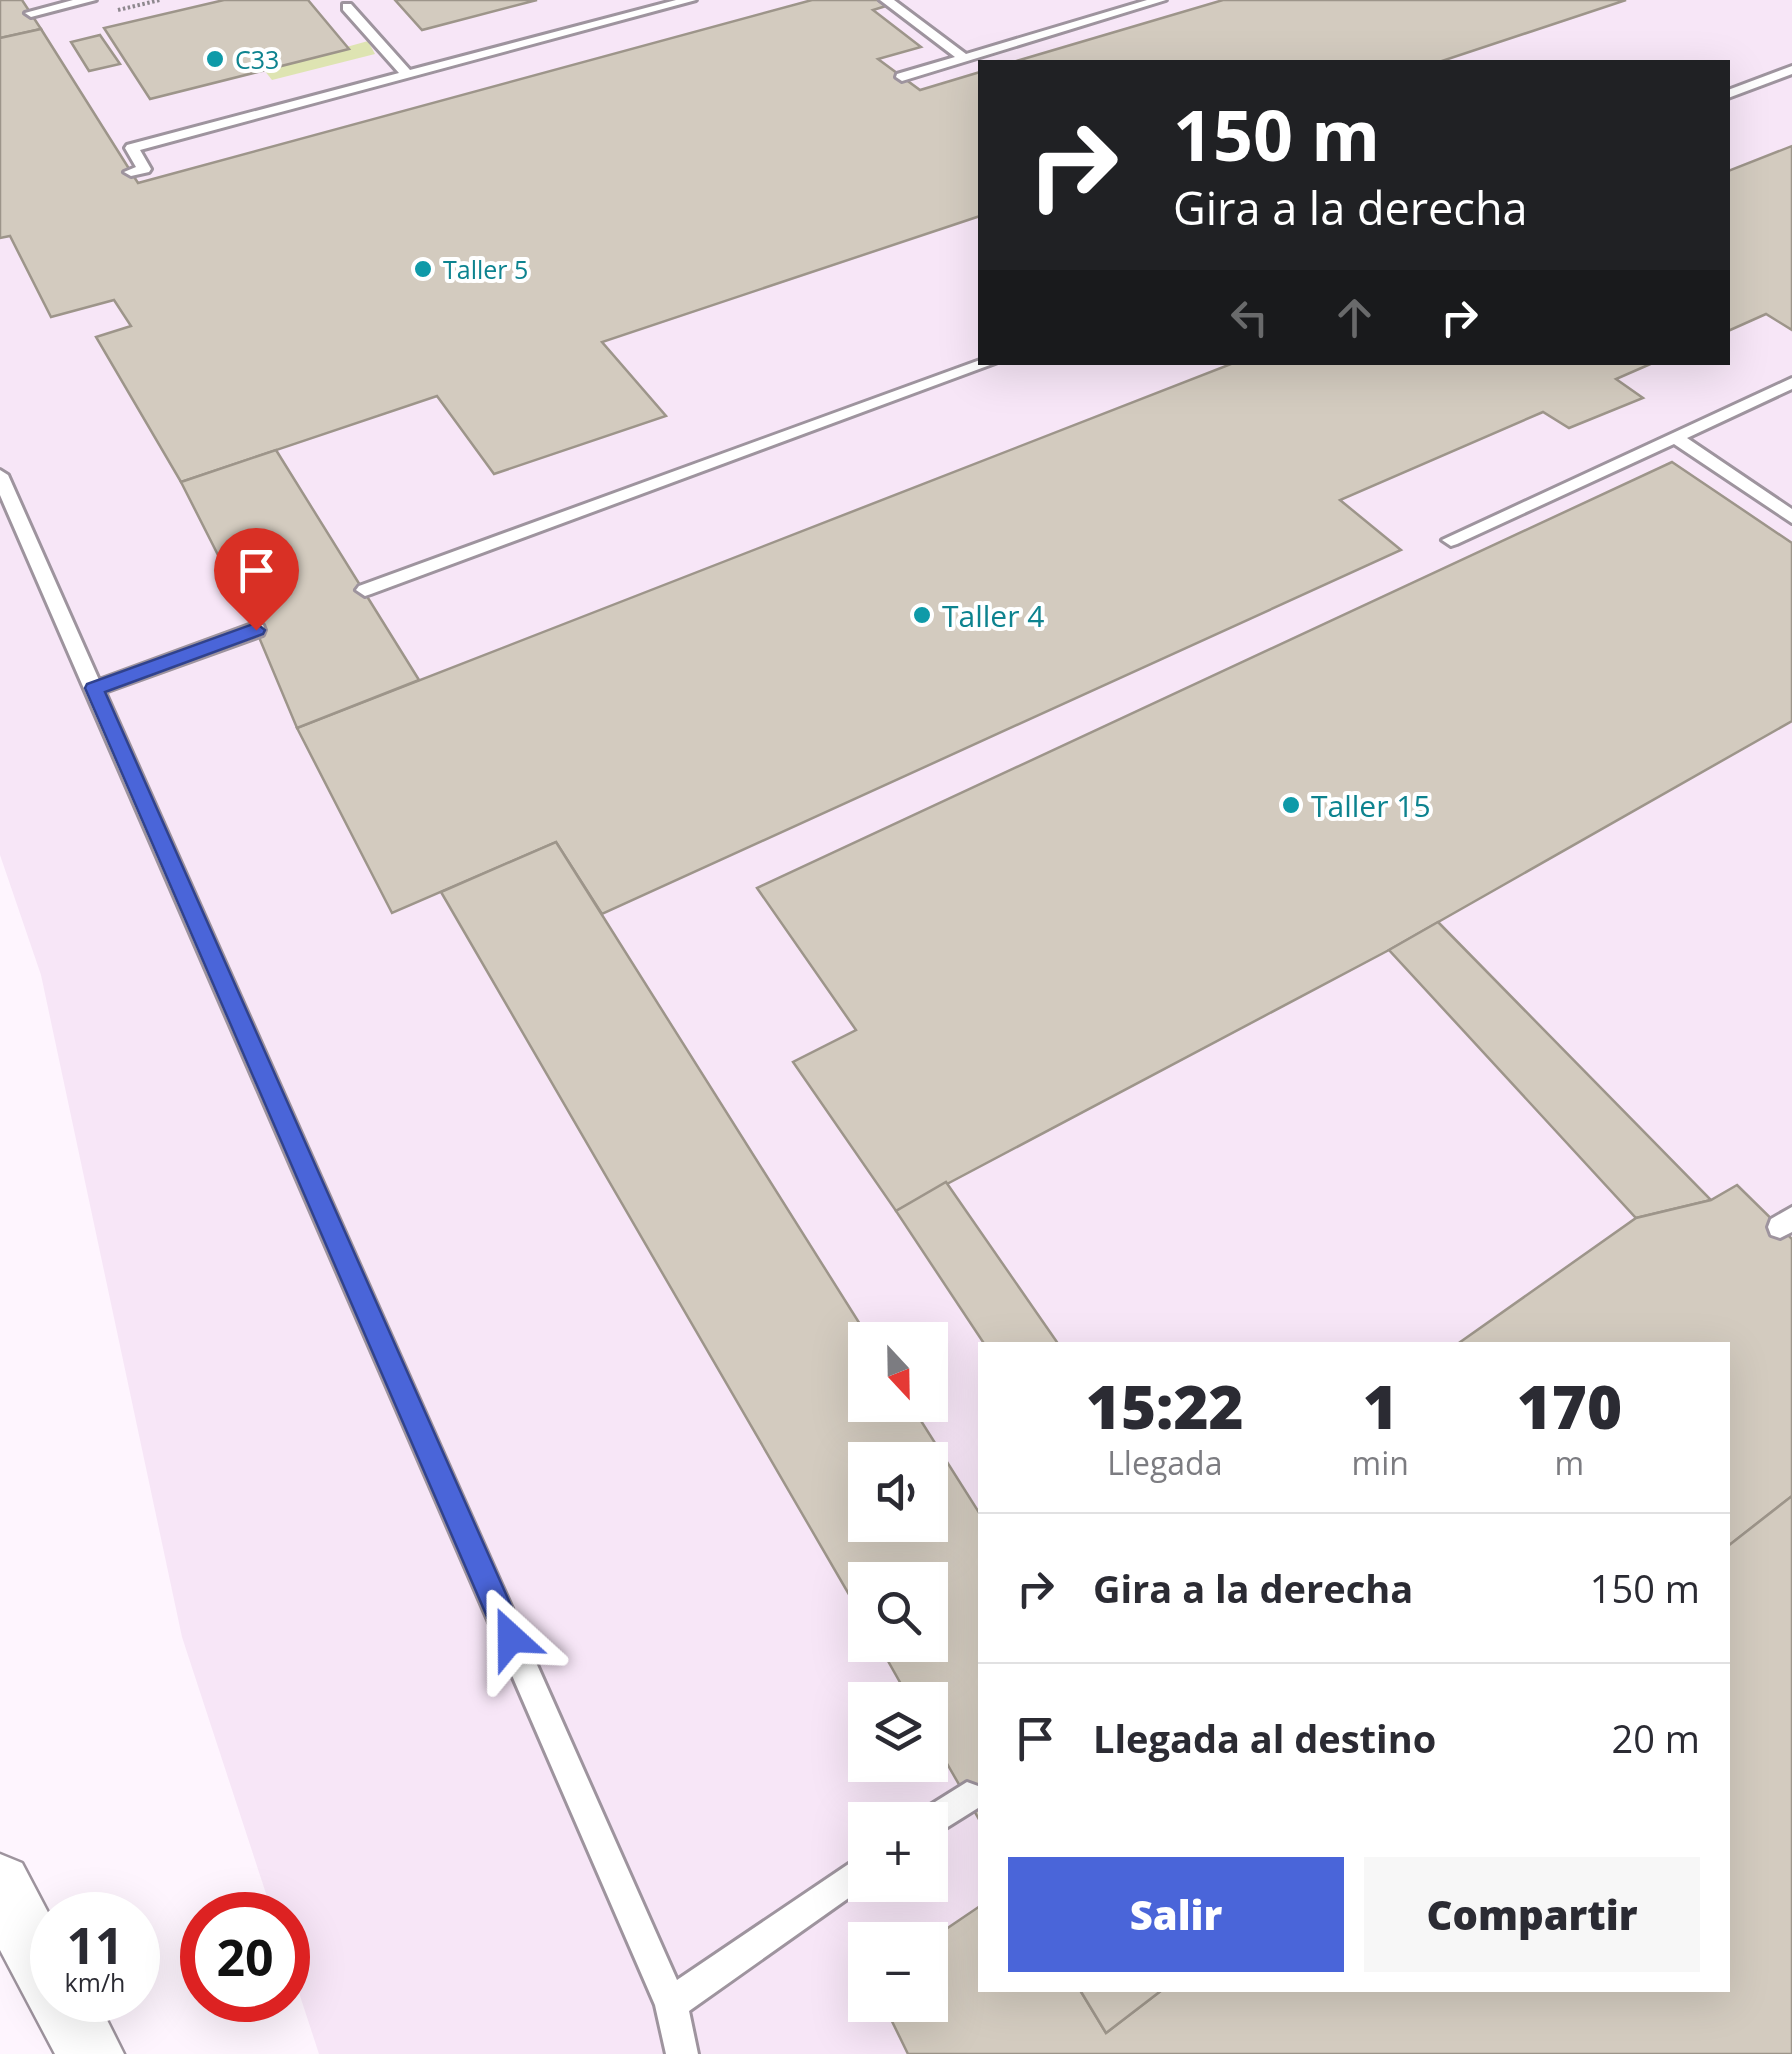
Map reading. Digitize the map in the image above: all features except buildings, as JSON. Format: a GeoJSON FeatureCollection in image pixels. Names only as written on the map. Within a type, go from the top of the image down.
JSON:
{"type":"FeatureCollection","features":[{"type":"Feature","properties":{"kind":"street"},"geometry":{"type":"LineString","coordinates":[[5,1901],[30,1945]]}},
{"type":"Feature","properties":{"kind":"street"},"geometry":{"type":"LineString","coordinates":[[74,2022],[91,2054]]}},
{"type":"Feature","properties":{"kind":"lane"},"geometry":{"type":"LineString","coordinates":[[31,14],[90,0]]}},
{"type":"Feature","properties":{"kind":"lane"},"geometry":{"type":"LineString","coordinates":[[131,172],[144,169],[132,148],[690,0]]}},
{"type":"Feature","properties":{"kind":"lane"},"geometry":{"type":"LineString","coordinates":[[886,0],[964,58]]}},
{"type":"Feature","properties":{"kind":"lane"},"geometry":{"type":"LineString","coordinates":[[902,76],[1160,0]]}},
{"type":"Feature","properties":{"kind":"lane"},"geometry":{"type":"LineString","coordinates":[[347,7],[406,75]]}},
{"type":"Feature","properties":{"kind":"lane"},"geometry":{"type":"LineString","coordinates":[[1730,93],[1792,70]]}},
{"type":"Feature","properties":{"kind":"lane"},"geometry":{"type":"LineString","coordinates":[[364,590],[982,365]]}},
{"type":"Feature","properties":{"kind":"lane"},"geometry":{"type":"LineString","coordinates":[[1451,540],[1792,383]]}},
{"type":"Feature","properties":{"kind":"lane"},"geometry":{"type":"LineString","coordinates":[[1675,436],[1792,517]]}},
{"type":"Feature","properties":{"kind":"lane"},"geometry":{"type":"LineString","coordinates":[[0,474],[671,2004],[682,2054]]}},
{"type":"Feature","properties":{"kind":"lane"},"geometry":{"type":"LineString","coordinates":[[94,688],[256,630]]}},
{"type":"Feature","properties":{"kind":"lane"},"geometry":{"type":"LineString","coordinates":[[948,1810],[967,1797]]}},
{"type":"Feature","properties":{"kind":"lane"},"geometry":{"type":"LineString","coordinates":[[671,2004],[848,1880]]}},
{"type":"Feature","properties":{"kind":"shaded area"},"geometry":{"type":"Polygon","coordinates":[[[0,0],[1792,0],[1792,2054],[319,2054],[309,2022],[310,1892],[265,1892],[182,1637],[41,975],[0,855],[0,0]]]}},
{"type":"Feature","properties":{"kind":"green space"},"geometry":{"type":"Polygon","coordinates":[[[368,41],[375,54],[272,80],[264,70],[368,41]]]}},
{"type":"Feature","properties":{"kind":"place","name":"C33"},"geometry":{"type":"Point","coordinates":[215,59]}},
{"type":"Feature","properties":{"kind":"place","name":"Taller 5"},"geometry":{"type":"Point","coordinates":[423,269]}},
{"type":"Feature","properties":{"kind":"place","name":"Taller 4"},"geometry":{"type":"Point","coordinates":[922,615]}},
{"type":"Feature","properties":{"kind":"place","name":"Taller 15"},"geometry":{"type":"Point","coordinates":[1291,805]}},
{"type":"Feature","properties":{"kind":"route"},"geometry":{"type":"LineString","coordinates":[[256,630],[94,688],[511,1638]]}}]}
